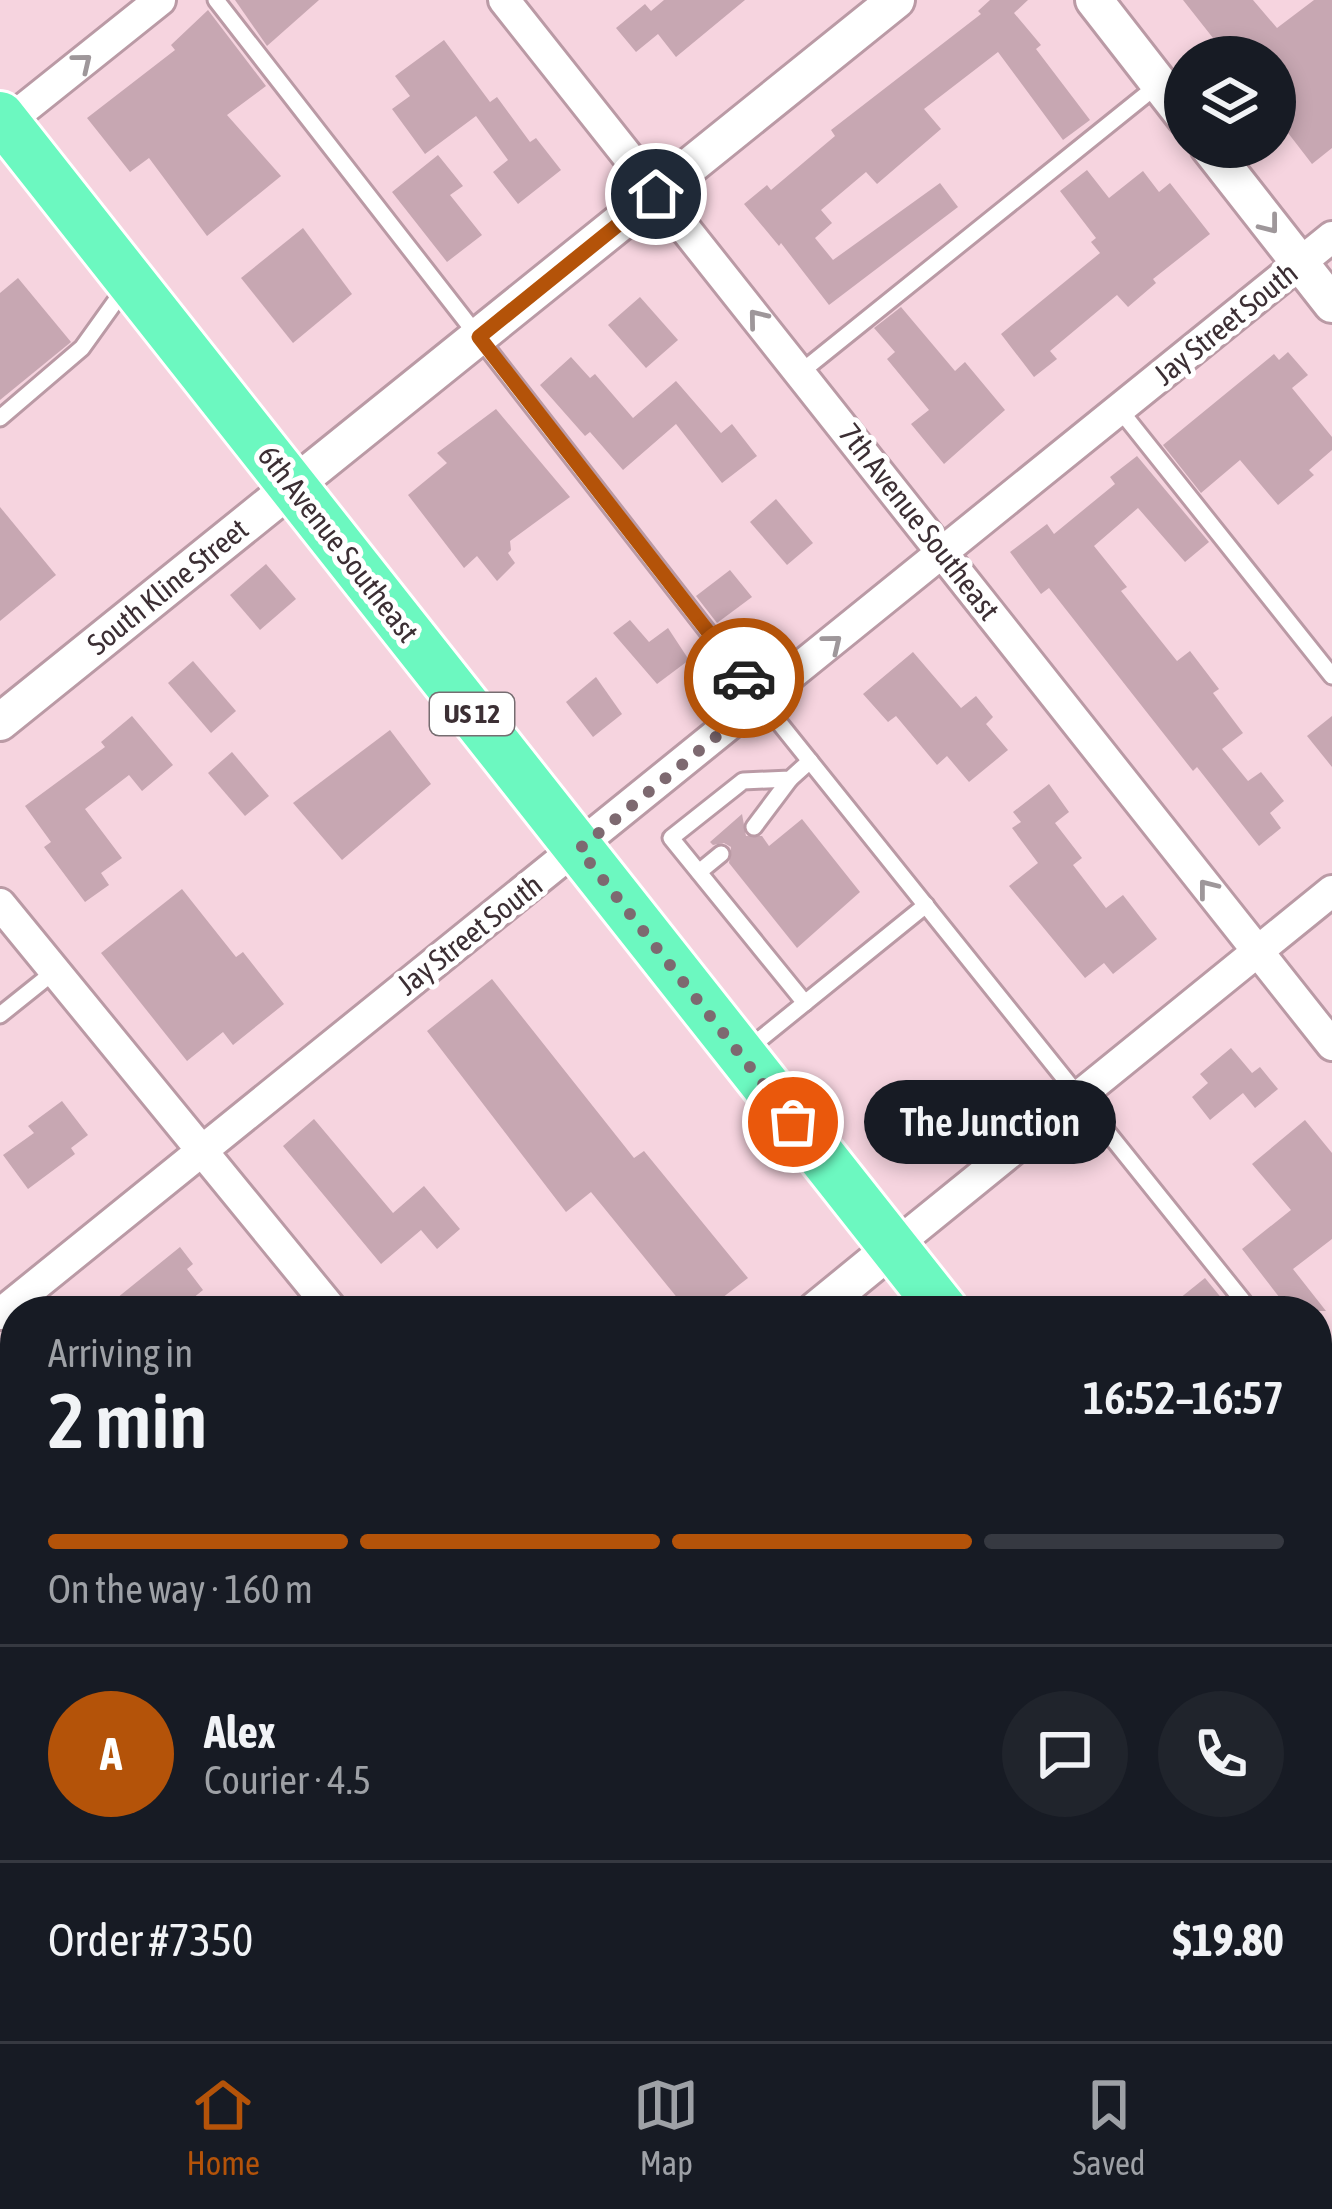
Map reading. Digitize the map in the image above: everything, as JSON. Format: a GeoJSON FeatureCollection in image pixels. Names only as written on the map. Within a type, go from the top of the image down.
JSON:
{"type":"FeatureCollection","features":[{"type":"Feature","properties":{"kind":"highway","name":"6th Avenue Southeast"},"geometry":{"type":"LineString","coordinates":[[2,122],[932,1296]]}},
{"type":"Feature","properties":{"kind":"street"},"geometry":{"type":"LineString","coordinates":[[2,122],[160,0]]}},
{"type":"Feature","properties":{"kind":"street","name":"South Kline Street"},"geometry":{"type":"LineString","coordinates":[[0,722],[896,0]]}},
{"type":"Feature","properties":{"kind":"street"},"geometry":{"type":"LineString","coordinates":[[1094,0],[1164,90]]}},
{"type":"Feature","properties":{"kind":"street","name":"7th Avenue Southeast"},"geometry":{"type":"LineString","coordinates":[[515,4],[656,194],[1332,1046]]}},
{"type":"Feature","properties":{"kind":"street"},"geometry":{"type":"LineString","coordinates":[[1225,168],[1332,304]]}},
{"type":"Feature","properties":{"kind":"street","name":"Jay Street South"},"geometry":{"type":"LineString","coordinates":[[40,1296],[199,1150],[579,849],[1332,237]]}},
{"type":"Feature","properties":{"kind":"street"},"geometry":{"type":"LineString","coordinates":[[833,1296],[1332,891]]}},
{"type":"Feature","properties":{"kind":"street"},"geometry":{"type":"LineString","coordinates":[[0,904],[321,1296]]}},
{"type":"Feature","properties":{"kind":"lane"},"geometry":{"type":"LineString","coordinates":[[216,0],[761,700],[1239,1296]]}},
{"type":"Feature","properties":{"kind":"lane"},"geometry":{"type":"LineString","coordinates":[[801,372],[1159,84]]}},
{"type":"Feature","properties":{"kind":"lane"},"geometry":{"type":"LineString","coordinates":[[0,418],[82,348],[130,281]]}},
{"type":"Feature","properties":{"kind":"lane"},"geometry":{"type":"LineString","coordinates":[[1120,410],[1332,676]]}},
{"type":"Feature","properties":{"kind":"lane"},"geometry":{"type":"LineString","coordinates":[[754,827],[790,778],[811,761]]}},
{"type":"Feature","properties":{"kind":"lane"},"geometry":{"type":"LineString","coordinates":[[790,778],[743,781],[670,838],[805,1003]]}},
{"type":"Feature","properties":{"kind":"lane"},"geometry":{"type":"LineString","coordinates":[[699,872],[721,854]]}},
{"type":"Feature","properties":{"kind":"lane"},"geometry":{"type":"LineString","coordinates":[[741,1055],[926,904]]}},
{"type":"Feature","properties":{"kind":"lane"},"geometry":{"type":"LineString","coordinates":[[0,1015],[55,970]]}},
{"type":"Feature","properties":{"kind":"building"},"geometry":{"type":"Polygon","coordinates":[[[235,0],[319,0],[267,46],[235,0]]]}},
{"type":"Feature","properties":{"kind":"building"},"geometry":{"type":"Polygon","coordinates":[[[664,0],[745,0],[676,57],[658,34],[636,52],[616,28],[645,4],[651,11],[664,0]]]}},
{"type":"Feature","properties":{"kind":"building"},"geometry":{"type":"Polygon","coordinates":[[[990,0],[1028,0],[1014,13],[1090,120],[1063,140],[998,52],[924,109],[941,129],[877,184],[866,172],[821,210],[832,223],[815,238],[833,260],[940,183],[958,207],[829,305],[744,204],[767,185],[771,190],[835,136],[831,130],[981,14],[978,11],[990,0]]]}},
{"type":"Feature","properties":{"kind":"building"},"geometry":{"type":"Polygon","coordinates":[[[1183,0],[1253,0],[1277,28],[1314,0],[1332,0],[1332,148],[1312,164],[1296,143],[1296,36],[1211,36],[1183,0]]]}},
{"type":"Feature","properties":{"kind":"building"},"geometry":{"type":"Polygon","coordinates":[[[208,10],[266,86],[227,115],[281,176],[207,236],[149,158],[130,172],[87,118],[175,50],[171,45],[208,10]]]}},
{"type":"Feature","properties":{"kind":"building"},"geometry":{"type":"Polygon","coordinates":[[[444,40],[490,102],[497,97],[530,142],[536,138],[561,170],[518,204],[493,172],[508,160],[476,116],[425,154],[392,109],[410,96],[395,76],[444,40]]]}},
{"type":"Feature","properties":{"kind":"building"},"geometry":{"type":"Polygon","coordinates":[[[438,155],[463,186],[450,195],[482,235],[447,262],[392,192],[438,155]]]}},
{"type":"Feature","properties":{"kind":"building"},"geometry":{"type":"Polygon","coordinates":[[[1087,170],[1109,198],[1143,171],[1159,192],[1170,183],[1210,234],[1153,279],[1156,283],[1128,307],[1117,295],[1050,351],[1057,359],[1034,377],[1001,334],[1100,253],[1091,242],[1096,238],[1060,191],[1087,170]]]}},
{"type":"Feature","properties":{"kind":"building"},"geometry":{"type":"Polygon","coordinates":[[[303,228],[352,294],[293,343],[241,278],[303,228]]]}},
{"type":"Feature","properties":{"kind":"building"},"geometry":{"type":"Polygon","coordinates":[[[18,278],[71,342],[0,400],[0,293],[18,278]]]}},
{"type":"Feature","properties":{"kind":"building"},"geometry":{"type":"Polygon","coordinates":[[[640,297],[678,340],[646,368],[608,325],[640,297]]]}},
{"type":"Feature","properties":{"kind":"building"},"geometry":{"type":"Polygon","coordinates":[[[901,307],[955,371],[965,362],[1005,410],[944,464],[911,424],[929,410],[887,359],[895,352],[874,328],[901,307]]]}},
{"type":"Feature","properties":{"kind":"building"},"geometry":{"type":"Polygon","coordinates":[[[1288,352],[1308,375],[1292,388],[1332,437],[1332,450],[1309,470],[1314,475],[1278,505],[1240,460],[1201,493],[1163,445],[1274,354],[1279,360],[1288,352]]]}},
{"type":"Feature","properties":{"kind":"building"},"geometry":{"type":"Polygon","coordinates":[[[571,357],[590,378],[595,374],[633,418],[676,381],[721,433],[732,424],[757,456],[722,483],[676,424],[623,470],[540,385],[571,357]]]}},
{"type":"Feature","properties":{"kind":"building"},"geometry":{"type":"Polygon","coordinates":[[[496,409],[570,497],[510,541],[508,553],[515,563],[497,581],[477,556],[464,568],[408,495],[447,463],[437,453],[496,409]]]}},
{"type":"Feature","properties":{"kind":"building"},"geometry":{"type":"Polygon","coordinates":[[[1137,456],[1209,542],[1185,562],[1138,508],[1094,546],[1127,587],[1121,591],[1177,661],[1190,651],[1219,689],[1213,693],[1243,733],[1222,749],[1248,781],[1261,772],[1284,801],[1270,813],[1281,828],[1259,846],[1197,767],[1193,771],[1049,588],[1041,594],[1010,552],[1047,524],[1054,534],[1115,484],[1110,477],[1137,456]]]}},
{"type":"Feature","properties":{"kind":"building"},"geometry":{"type":"Polygon","coordinates":[[[776,499],[813,543],[787,565],[750,522],[776,499]]]}},
{"type":"Feature","properties":{"kind":"building"},"geometry":{"type":"Polygon","coordinates":[[[0,507],[56,575],[0,621],[0,507]]]}},
{"type":"Feature","properties":{"kind":"building"},"geometry":{"type":"Polygon","coordinates":[[[266,564],[296,599],[260,630],[230,595],[266,564]]]}},
{"type":"Feature","properties":{"kind":"building"},"geometry":{"type":"Polygon","coordinates":[[[730,570],[752,597],[717,623],[696,596],[730,570]]]}},
{"type":"Feature","properties":{"kind":"building"},"geometry":{"type":"Polygon","coordinates":[[[630,620],[649,642],[668,628],[689,660],[657,684],[613,633],[630,620]]]}},
{"type":"Feature","properties":{"kind":"building"},"geometry":{"type":"Polygon","coordinates":[[[913,652],[961,708],[976,696],[993,717],[986,724],[1008,750],[969,782],[947,756],[937,765],[896,716],[888,722],[863,694],[913,652]]]}},
{"type":"Feature","properties":{"kind":"building"},"geometry":{"type":"Polygon","coordinates":[[[193,661],[236,711],[211,733],[168,683],[193,661]]]}},
{"type":"Feature","properties":{"kind":"building"},"geometry":{"type":"Polygon","coordinates":[[[596,677],[622,714],[593,737],[566,702],[596,677]]]}},
{"type":"Feature","properties":{"kind":"building"},"geometry":{"type":"Polygon","coordinates":[[[132,716],[173,765],[142,791],[129,775],[85,809],[122,858],[101,873],[109,885],[85,902],[44,847],[51,842],[25,806],[105,747],[101,742],[132,716]]]}},
{"type":"Feature","properties":{"kind":"building"},"geometry":{"type":"Polygon","coordinates":[[[1332,716],[1332,767],[1307,736],[1332,716]]]}},
{"type":"Feature","properties":{"kind":"building"},"geometry":{"type":"Polygon","coordinates":[[[390,730],[431,784],[342,860],[293,803],[390,730]]]}},
{"type":"Feature","properties":{"kind":"building"},"geometry":{"type":"Polygon","coordinates":[[[232,752],[269,796],[245,816],[208,773],[232,752]]]}},
{"type":"Feature","properties":{"kind":"building"},"geometry":{"type":"Polygon","coordinates":[[[1049,784],[1069,812],[1055,823],[1082,858],[1073,865],[1106,908],[1123,895],[1157,939],[1113,974],[1104,963],[1085,978],[1009,886],[1038,863],[1012,828],[1021,822],[1013,812],[1049,784]]]}},
{"type":"Feature","properties":{"kind":"building"},"geometry":{"type":"Polygon","coordinates":[[[742,814],[746,836],[762,836],[769,846],[802,819],[860,892],[797,948],[729,863],[731,847],[710,842],[742,814]]]}},
{"type":"Feature","properties":{"kind":"building"},"geometry":{"type":"Polygon","coordinates":[[[182,889],[236,957],[243,952],[284,1004],[233,1045],[223,1032],[187,1061],[101,953],[182,889]]]}},
{"type":"Feature","properties":{"kind":"building"},"geometry":{"type":"Polygon","coordinates":[[[492,979],[634,1158],[644,1151],[748,1278],[725,1296],[676,1296],[591,1192],[566,1212],[427,1031],[492,979]]]}},
{"type":"Feature","properties":{"kind":"building"},"geometry":{"type":"Polygon","coordinates":[[[1231,1048],[1252,1073],[1260,1067],[1278,1089],[1255,1108],[1243,1093],[1210,1120],[1192,1097],[1208,1083],[1200,1074],[1231,1048]]]}},
{"type":"Feature","properties":{"kind":"building"},"geometry":{"type":"Polygon","coordinates":[[[947,1085],[962,1103],[950,1114],[961,1127],[923,1158],[917,1150],[908,1157],[889,1134],[947,1085]]]}},
{"type":"Feature","properties":{"kind":"building"},"geometry":{"type":"Polygon","coordinates":[[[62,1101],[88,1135],[71,1148],[75,1154],[28,1189],[3,1155],[34,1133],[28,1126],[62,1101]]]}},
{"type":"Feature","properties":{"kind":"building"},"geometry":{"type":"Polygon","coordinates":[[[314,1119],[393,1213],[424,1186],[460,1229],[437,1249],[421,1230],[381,1264],[283,1146],[314,1119]]]}},
{"type":"Feature","properties":{"kind":"building"},"geometry":{"type":"Polygon","coordinates":[[[1305,1120],[1332,1153],[1332,1239],[1293,1269],[1314,1296],[1278,1296],[1242,1249],[1291,1210],[1252,1164],[1305,1120]]]}},
{"type":"Feature","properties":{"kind":"building"},"geometry":{"type":"Polygon","coordinates":[[[180,1247],[193,1264],[187,1269],[203,1290],[196,1296],[120,1296],[180,1247]]]}},
{"type":"Feature","properties":{"kind":"building"},"geometry":{"type":"Polygon","coordinates":[[[1205,1278],[1220,1296],[1183,1296],[1205,1278]]]}},
{"type":"Feature","properties":{"kind":"way so far"},"geometry":{"type":"LineString","coordinates":[[744,678],[761,700],[579,849],[793,1122]]}},
{"type":"Feature","properties":{"kind":"place","name":"The Junction"},"geometry":{"type":"Point","coordinates":[793,1122]}},
{"type":"Feature","properties":{"kind":"route"},"geometry":{"type":"LineString","coordinates":[[656,194],[479,337],[744,678]]}}]}
